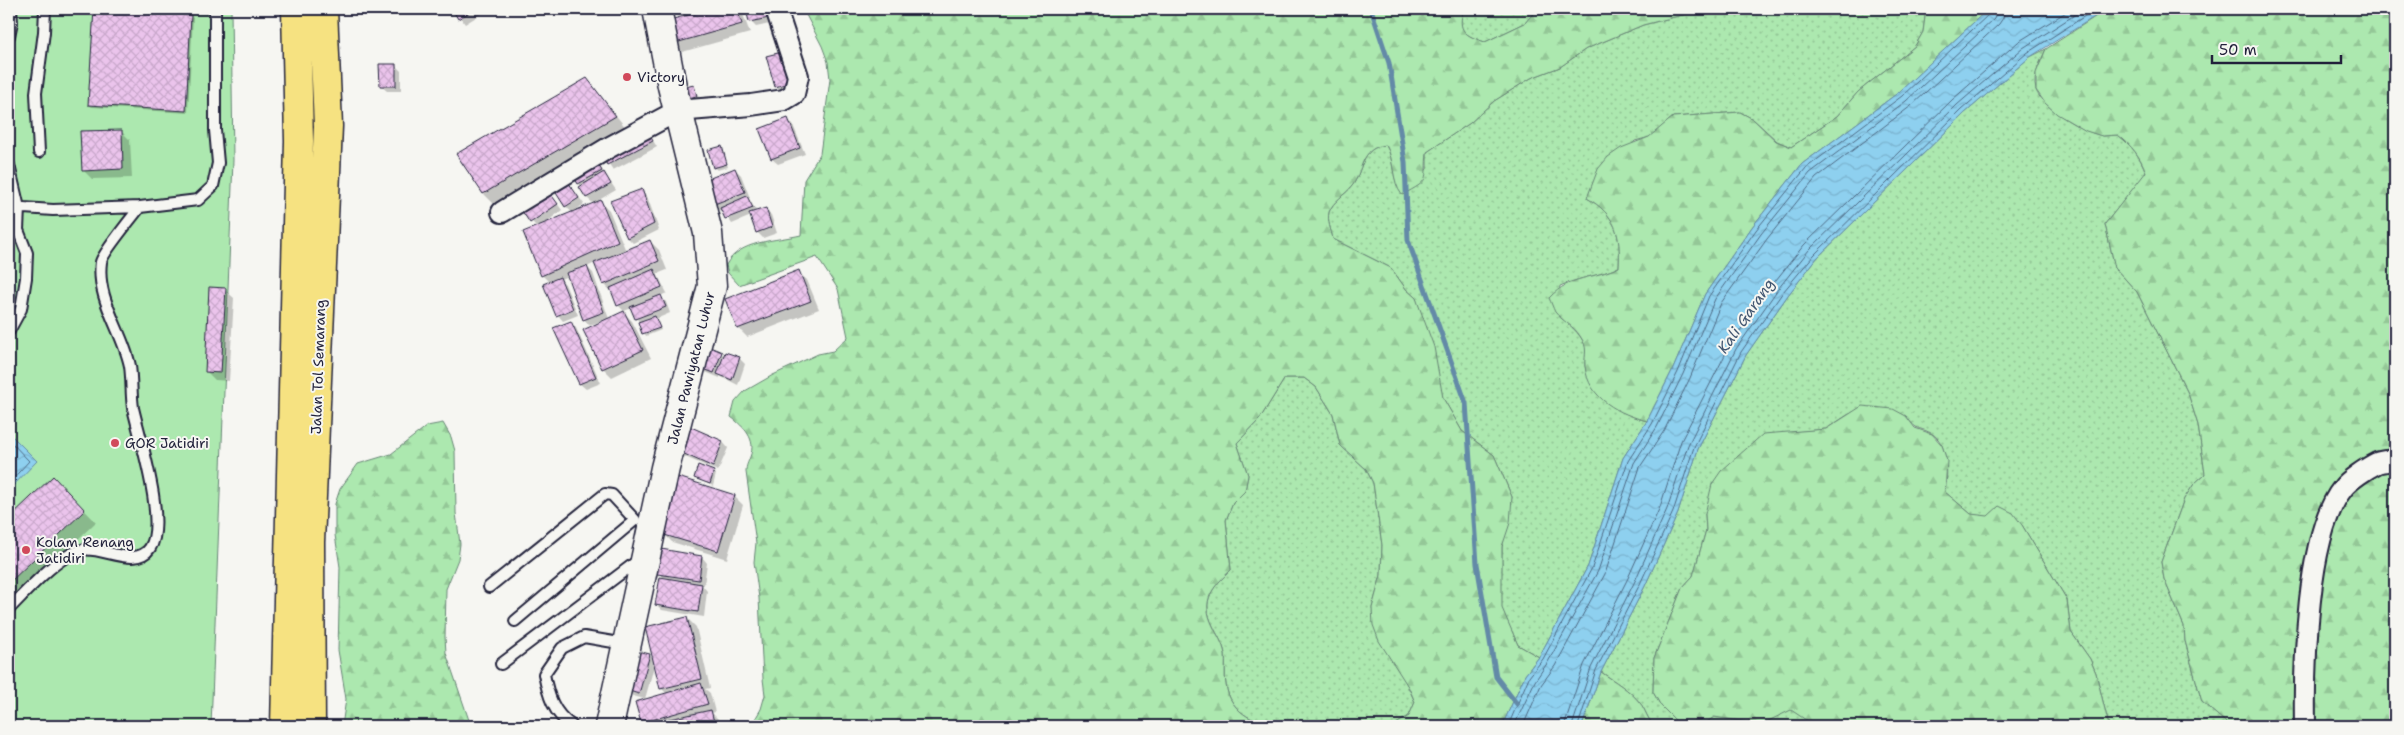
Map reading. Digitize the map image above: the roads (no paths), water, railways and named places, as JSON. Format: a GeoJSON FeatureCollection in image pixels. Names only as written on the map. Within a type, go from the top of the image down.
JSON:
{"type":"FeatureCollection","features":[{"type":"Feature","properties":{"kind":"highway","name":"Jalan Tol Semarang"},"geometry":{"type":"LineString","coordinates":[[285,726],[299,142],[296,9]]}},
{"type":"Feature","properties":{"kind":"highway","name":"Jalan Tol Semarang"},"geometry":{"type":"LineString","coordinates":[[311,726],[310,542],[328,126],[323,9]]}},
{"type":"Feature","properties":{"kind":"main road","name":"Jalan Pawiyatan Luhur"},"geometry":{"type":"LineString","coordinates":[[609,726],[647,554],[644,522],[665,468],[712,286],[708,233],[677,111],[657,9]]}},
{"type":"Feature","properties":{"kind":"street"},"geometry":{"type":"LineString","coordinates":[[502,212],[608,148],[677,111],[751,105],[784,100],[794,94],[798,76],[776,9]]}},
{"type":"Feature","properties":{"kind":"street"},"geometry":{"type":"LineString","coordinates":[[2305,726],[2304,676],[2312,583],[2326,518],[2343,487],[2377,463],[2395,460]]}},
{"type":"Feature","properties":{"kind":"lane"},"geometry":{"type":"LineString","coordinates":[[9,36],[12,22],[11,9]]}},
{"type":"Feature","properties":{"kind":"lane"},"geometry":{"type":"LineString","coordinates":[[39,152],[36,93],[45,9]]}},
{"type":"Feature","properties":{"kind":"lane"},"geometry":{"type":"LineString","coordinates":[[14,208],[53,210],[140,207],[198,200],[213,186],[218,163],[215,130],[215,9]]}},
{"type":"Feature","properties":{"kind":"lane"},"geometry":{"type":"LineString","coordinates":[[9,165],[18,230],[27,253],[26,278],[21,309],[9,331]]}},
{"type":"Feature","properties":{"kind":"lane"},"geometry":{"type":"LineString","coordinates":[[9,608],[62,560],[82,550],[108,552],[131,557],[147,553],[156,536],[154,501],[133,405],[130,366],[102,294],[101,260],[140,207]]}},
{"type":"Feature","properties":{"kind":"lane"},"geometry":{"type":"LineString","coordinates":[[489,587],[605,494],[612,495],[644,522],[515,622]]}},
{"type":"Feature","properties":{"kind":"lane"},"geometry":{"type":"LineString","coordinates":[[501,664],[647,554]]}},
{"type":"Feature","properties":{"kind":"lane"},"geometry":{"type":"LineString","coordinates":[[572,726],[564,721],[549,699],[544,674],[562,648],[584,637],[628,644]]}},
{"type":"Feature","properties":{"kind":"water","name":"Kali Garang"},"geometry":{"type":"Polygon","coordinates":[[[1988,9],[2107,9],[2030,57],[1965,113],[1817,258],[1788,295],[1746,355],[1698,449],[1678,513],[1645,586],[1601,672],[1582,726],[1502,726],[1525,675],[1539,657],[1588,566],[1623,458],[1647,421],[1673,369],[1705,294],[1752,227],[1802,164],[1899,92],[1988,9]]]}},
{"type":"Feature","properties":{"kind":"water"},"geometry":{"type":"Polygon","coordinates":[[[9,433],[37,461],[9,490],[9,433]]]}},
{"type":"Feature","properties":{"kind":"waterway"},"geometry":{"type":"LineString","coordinates":[[1371,9],[1389,63],[1405,162],[1408,240],[1466,403],[1477,564],[1496,677],[1517,704]]}},
{"type":"Feature","properties":{"kind":"place","name":"Victory"},"geometry":{"type":"Point","coordinates":[627,77]}},
{"type":"Feature","properties":{"kind":"place","name":"GOR Jatidiri"},"geometry":{"type":"Point","coordinates":[115,443]}},
{"type":"Feature","properties":{"kind":"place","name":"Kolam Renang Jatidiri"},"geometry":{"type":"Point","coordinates":[26,550]}}]}
